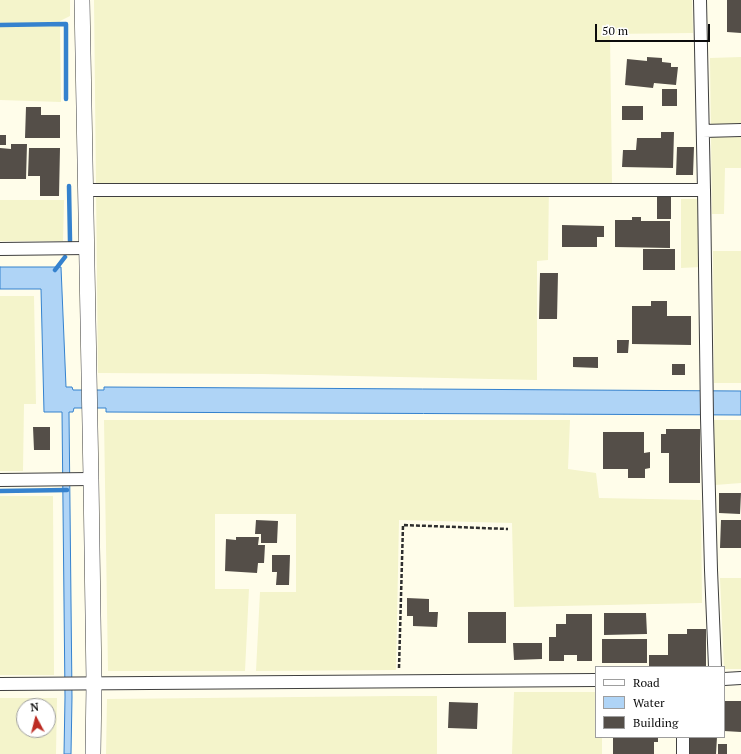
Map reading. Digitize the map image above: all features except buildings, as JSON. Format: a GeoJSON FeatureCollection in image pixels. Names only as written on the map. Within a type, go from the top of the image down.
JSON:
{"type":"FeatureCollection","features":[{"type":"Feature","properties":{"kind":"street"},"geometry":{"type":"LineString","coordinates":[[82,0],[90,388],[94,683],[93,754]]}},
{"type":"Feature","properties":{"kind":"street"},"geometry":{"type":"LineString","coordinates":[[700,0],[710,570],[716,666]]}},
{"type":"Feature","properties":{"kind":"street"},"geometry":{"type":"LineString","coordinates":[[703,131],[741,130]]}},
{"type":"Feature","properties":{"kind":"street"},"geometry":{"type":"LineString","coordinates":[[86,190],[704,190]]}},
{"type":"Feature","properties":{"kind":"street"},"geometry":{"type":"LineString","coordinates":[[0,249],[87,248]]}},
{"type":"Feature","properties":{"kind":"street"},"geometry":{"type":"LineString","coordinates":[[0,480],[91,479]]}},
{"type":"Feature","properties":{"kind":"street"},"geometry":{"type":"LineString","coordinates":[[725,679],[741,678]]}},
{"type":"Feature","properties":{"kind":"street"},"geometry":{"type":"LineString","coordinates":[[0,684],[595,680]]}},
{"type":"Feature","properties":{"kind":"street"},"geometry":{"type":"LineString","coordinates":[[683,738],[683,754]]}},
{"type":"Feature","properties":{"kind":"path"},"geometry":{"type":"LineString","coordinates":[[398,682],[403,525],[508,529]]}},
{"type":"Feature","properties":{"kind":"green space"},"geometry":{"type":"Polygon","coordinates":[[[0,0],[70,0],[70,16],[60,21],[61,102],[0,100],[0,0]]]}},
{"type":"Feature","properties":{"kind":"green space"},"geometry":{"type":"Polygon","coordinates":[[[94,0],[692,0],[693,33],[610,34],[612,184],[549,183],[548,260],[537,261],[537,380],[262,374],[98,373],[94,0]]]}},
{"type":"Feature","properties":{"kind":"green space"},"geometry":{"type":"Polygon","coordinates":[[[741,57],[741,168],[725,168],[724,214],[712,214],[710,58],[741,57]]]}},
{"type":"Feature","properties":{"kind":"green space"},"geometry":{"type":"Polygon","coordinates":[[[681,199],[700,199],[701,267],[681,268],[681,199]]]}},
{"type":"Feature","properties":{"kind":"green space"},"geometry":{"type":"Polygon","coordinates":[[[0,200],[64,200],[63,241],[0,241],[0,200]]]}},
{"type":"Feature","properties":{"kind":"green space"},"geometry":{"type":"Polygon","coordinates":[[[713,251],[741,251],[741,383],[714,383],[713,251]]]}},
{"type":"Feature","properties":{"kind":"green space"},"geometry":{"type":"Polygon","coordinates":[[[0,296],[34,296],[36,404],[24,404],[23,471],[0,471],[0,296]]]}},
{"type":"Feature","properties":{"kind":"green space"},"geometry":{"type":"Polygon","coordinates":[[[104,420],[570,420],[568,469],[596,473],[599,498],[701,500],[702,603],[514,607],[512,523],[399,520],[396,670],[256,671],[260,592],[296,592],[296,514],[215,514],[215,589],[249,589],[245,671],[108,671],[104,420]]]}},
{"type":"Feature","properties":{"kind":"green space"},"geometry":{"type":"Polygon","coordinates":[[[714,420],[741,420],[741,483],[715,485],[714,420]]]}},
{"type":"Feature","properties":{"kind":"green space"},"geometry":{"type":"Polygon","coordinates":[[[0,496],[53,496],[54,675],[0,675],[0,496]]]}},
{"type":"Feature","properties":{"kind":"green space"},"geometry":{"type":"Polygon","coordinates":[[[720,578],[741,578],[741,669],[725,669],[720,578]]]}},
{"type":"Feature","properties":{"kind":"green space"},"geometry":{"type":"Polygon","coordinates":[[[514,692],[595,692],[595,738],[602,738],[602,754],[512,754],[514,692]]]}},
{"type":"Feature","properties":{"kind":"green space"},"geometry":{"type":"Polygon","coordinates":[[[437,696],[437,754],[106,754],[107,699],[437,696]]]}},
{"type":"Feature","properties":{"kind":"green space"},"geometry":{"type":"Polygon","coordinates":[[[0,698],[16,698],[16,738],[56,738],[57,698],[56,754],[0,754],[0,698]]]}},
{"type":"Feature","properties":{"kind":"water"},"geometry":{"type":"Polygon","coordinates":[[[0,267],[61,267],[66,387],[72,387],[73,390],[104,390],[104,387],[741,391],[741,415],[106,412],[106,408],[74,408],[73,412],[69,412],[72,697],[71,754],[64,754],[65,697],[62,412],[44,412],[41,289],[0,289],[0,267]]]}},
{"type":"Feature","properties":{"kind":"waterway"},"geometry":{"type":"LineString","coordinates":[[0,25],[66,24],[66,99]]}},
{"type":"Feature","properties":{"kind":"waterway"},"geometry":{"type":"LineString","coordinates":[[69,186],[70,241]]}},
{"type":"Feature","properties":{"kind":"waterway"},"geometry":{"type":"LineString","coordinates":[[55,270],[65,257]]}},
{"type":"Feature","properties":{"kind":"waterway"},"geometry":{"type":"LineString","coordinates":[[0,491],[67,490]]}}]}
